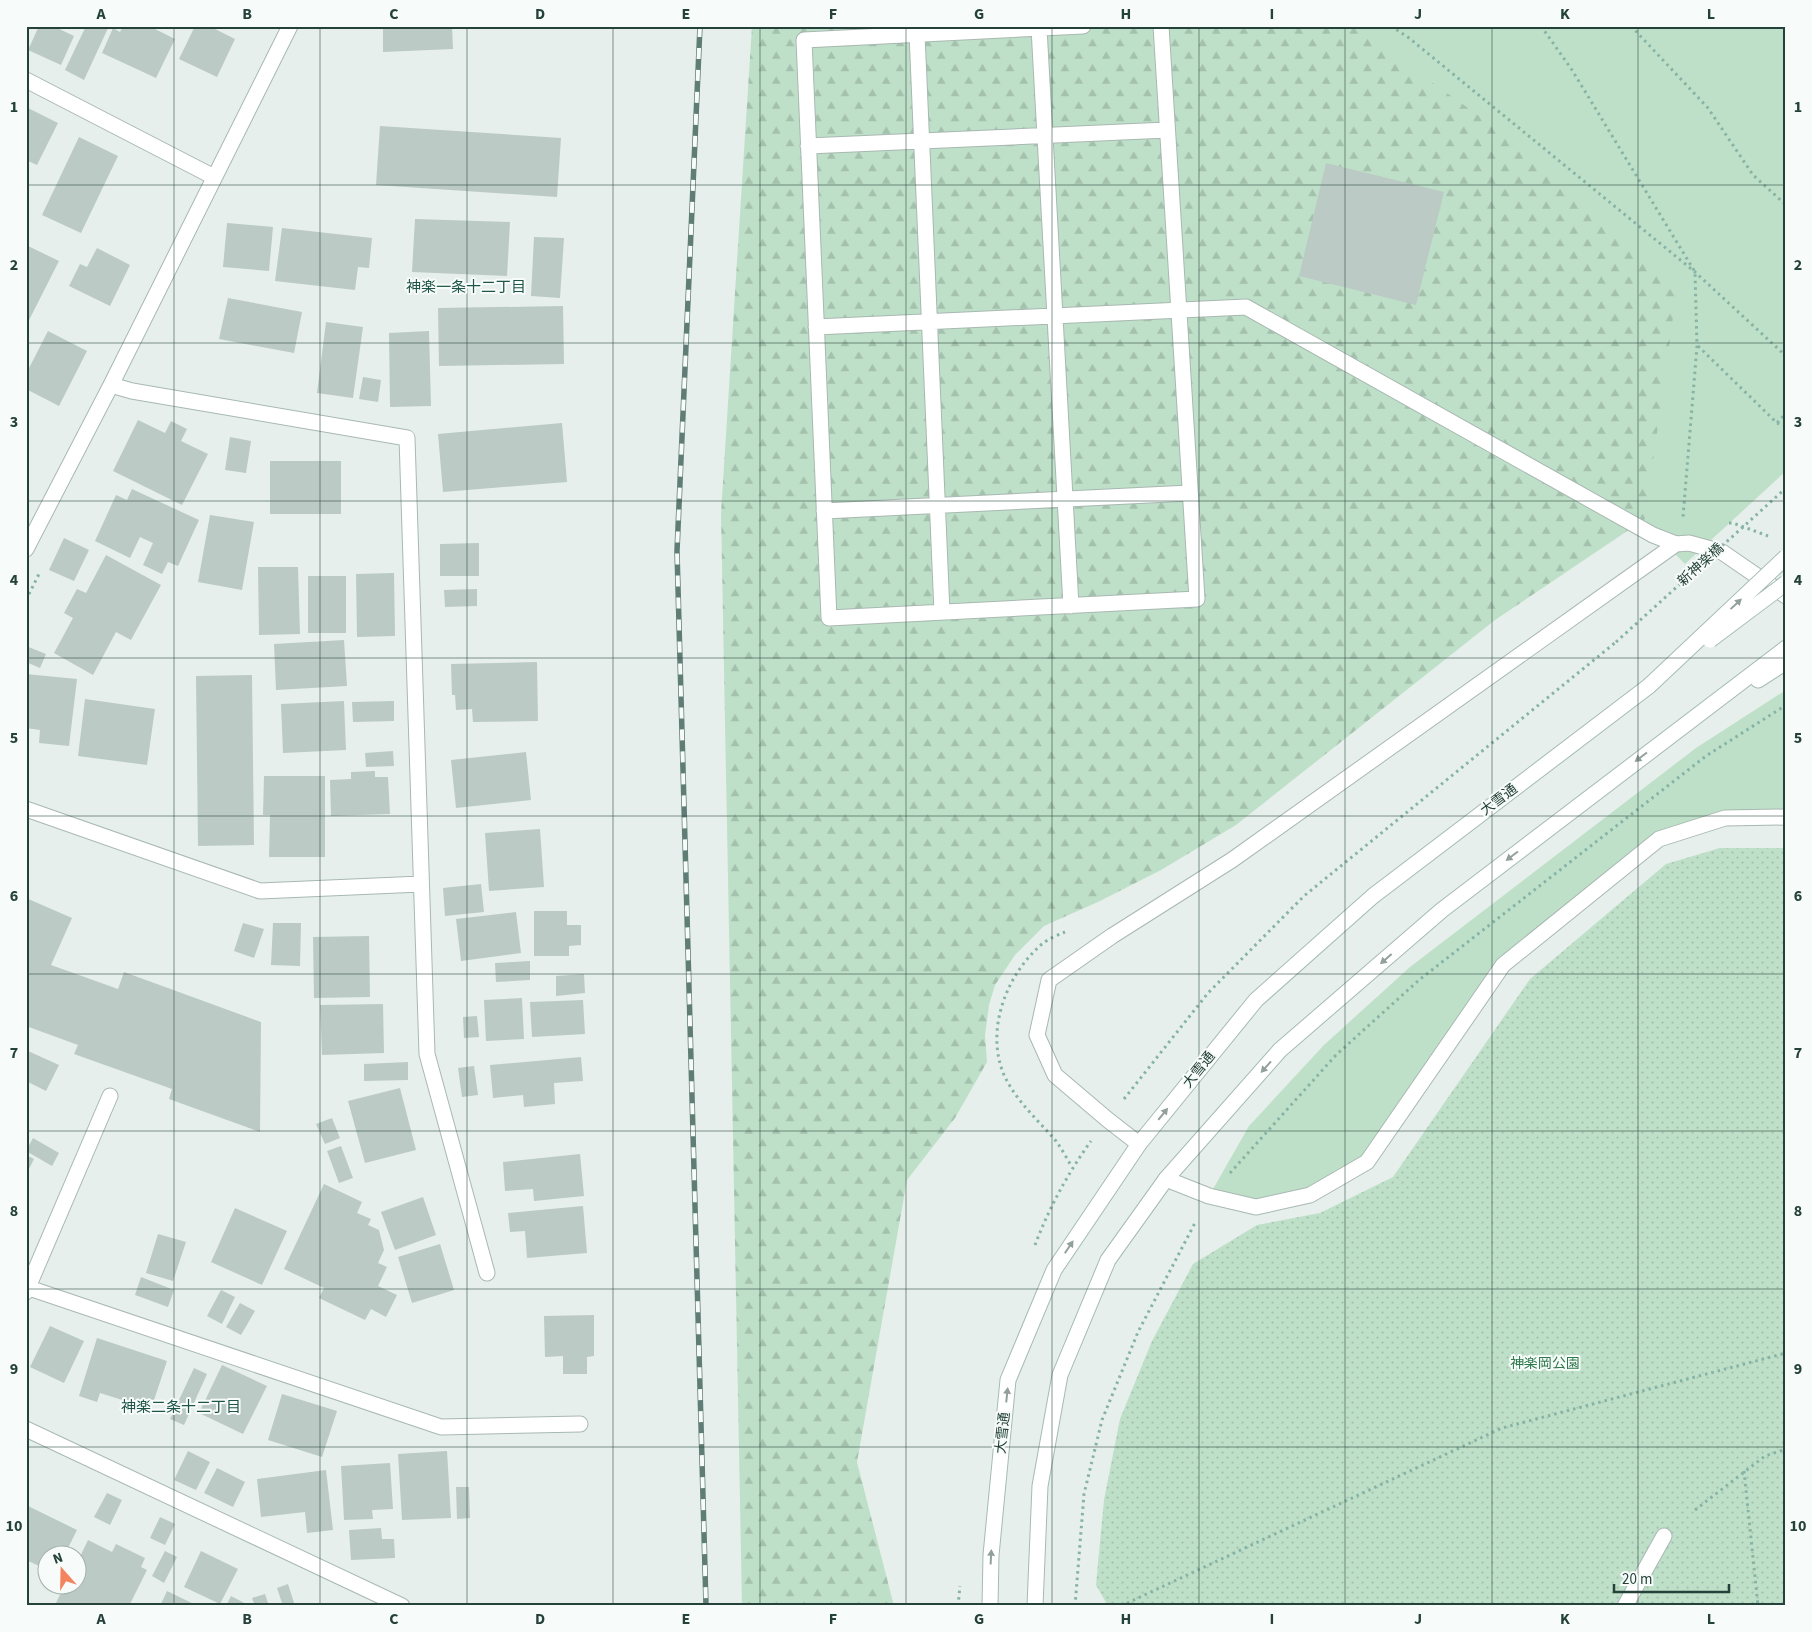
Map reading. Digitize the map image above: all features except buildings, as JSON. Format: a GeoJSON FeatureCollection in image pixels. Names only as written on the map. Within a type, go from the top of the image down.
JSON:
{"type":"FeatureCollection","features":[{"type":"Feature","properties":{"kind":"street"},"geometry":{"type":"LineString","coordinates":[[26,549],[290,26]]}},
{"type":"Feature","properties":{"kind":"street"},"geometry":{"type":"LineString","coordinates":[[1083,26],[804,40],[829,618],[1196,600],[1161,26]]}},
{"type":"Feature","properties":{"kind":"street"},"geometry":{"type":"LineString","coordinates":[[1039,28],[1071,606]]}},
{"type":"Feature","properties":{"kind":"street"},"geometry":{"type":"LineString","coordinates":[[917,34],[942,612]]}},
{"type":"Feature","properties":{"kind":"street"},"geometry":{"type":"LineString","coordinates":[[26,80],[214,177]]}},
{"type":"Feature","properties":{"kind":"street"},"geometry":{"type":"LineString","coordinates":[[808,146],[1167,130]]}},
{"type":"Feature","properties":{"kind":"street"},"geometry":{"type":"LineString","coordinates":[[816,327],[1246,307],[1644,531],[1676,544],[1689,543],[1722,552],[1786,596]]}},
{"type":"Feature","properties":{"kind":"street"},"geometry":{"type":"LineString","coordinates":[[110,385],[406,438],[427,1054],[487,1273]]}},
{"type":"Feature","properties":{"kind":"street"},"geometry":{"type":"LineString","coordinates":[[824,511],[1190,493]]}},
{"type":"Feature","properties":{"kind":"street"},"geometry":{"type":"LineString","coordinates":[[1139,1144],[1055,1076],[1037,1035],[1049,980],[1112,936],[1232,860],[1676,544]]}},
{"type":"Feature","properties":{"kind":"street"},"geometry":{"type":"LineString","coordinates":[[1649,686],[1786,557]]}},
{"type":"Feature","properties":{"kind":"street"},"geometry":{"type":"LineString","coordinates":[[1649,686],[1786,583]]}},
{"type":"Feature","properties":{"kind":"street"},"geometry":{"type":"LineString","coordinates":[[1035,1606],[1040,1486],[1060,1375],[1108,1260],[1166,1179],[1280,1050],[1442,910],[1786,648]]}},
{"type":"Feature","properties":{"kind":"street"},"geometry":{"type":"LineString","coordinates":[[1680,728],[1786,662]]}},
{"type":"Feature","properties":{"kind":"street","name":"大雪通"},"geometry":{"type":"LineString","coordinates":[[990,1606],[991,1555],[1008,1380],[1054,1270],[1139,1144],[1256,1000],[1373,896],[1649,686]]}},
{"type":"Feature","properties":{"kind":"street"},"geometry":{"type":"LineString","coordinates":[[26,809],[260,891],[421,884]]}},
{"type":"Feature","properties":{"kind":"street"},"geometry":{"type":"LineString","coordinates":[[1166,1179],[1209,1196],[1256,1207],[1310,1195],[1367,1162],[1503,964],[1659,839],[1725,818],[1786,817]]}},
{"type":"Feature","properties":{"kind":"street"},"geometry":{"type":"LineString","coordinates":[[110,1096],[27,1289],[441,1427],[580,1424]]}},
{"type":"Feature","properties":{"kind":"street"},"geometry":{"type":"LineString","coordinates":[[26,1429],[402,1606]]}},
{"type":"Feature","properties":{"kind":"street"},"geometry":{"type":"LineString","coordinates":[[1625,1606],[1664,1536]]}},
{"type":"Feature","properties":{"kind":"path"},"geometry":{"type":"LineString","coordinates":[[1391,26],[1409,38],[1695,272],[1786,356]]}},
{"type":"Feature","properties":{"kind":"path"},"geometry":{"type":"LineString","coordinates":[[1541,26],[1572,70],[1695,272],[1697,346],[1683,522],[1676,544]]}},
{"type":"Feature","properties":{"kind":"path"},"geometry":{"type":"LineString","coordinates":[[1631,26],[1708,108],[1753,175],[1786,205]]}},
{"type":"Feature","properties":{"kind":"path"},"geometry":{"type":"LineString","coordinates":[[1697,346],[1777,423],[1786,426]]}},
{"type":"Feature","properties":{"kind":"path"},"geometry":{"type":"LineString","coordinates":[[1777,423],[1786,413]]}},
{"type":"Feature","properties":{"kind":"path","name":"新神楽橋"},"geometry":{"type":"LineString","coordinates":[[1616,642],[1786,488]]}},
{"type":"Feature","properties":{"kind":"path"},"geometry":{"type":"LineString","coordinates":[[1075,1606],[1084,1494],[1102,1420],[1138,1332],[1209,1196],[1336,1054],[1419,980],[1706,756],[1786,705]]}},
{"type":"Feature","properties":{"kind":"path"},"geometry":{"type":"LineString","coordinates":[[1121,1606],[1502,1428],[1786,1353]]}},
{"type":"Feature","properties":{"kind":"path"},"geometry":{"type":"LineString","coordinates":[[1695,1510],[1765,1456],[1786,1449]]}},
{"type":"Feature","properties":{"kind":"path"},"geometry":{"type":"LineString","coordinates":[[1744,1471],[1758,1606]]}},
{"type":"Feature","properties":{"kind":"green space"},"geometry":{"type":"Polygon","coordinates":[[[752,26],[1353,26],[1489,123],[1678,282],[1645,519],[1495,620],[1236,825],[1161,870],[1100,901],[1044,926],[1015,955],[995,985],[989,1005],[985,1035],[987,1062],[955,1118],[907,1180],[857,1462],[894,1606],[742,1606],[721,513],[752,26]]]}},
{"type":"Feature","properties":{"kind":"green space"},"geometry":{"type":"Polygon","coordinates":[[[1338,26],[1786,26],[1786,471],[1685,564],[1633,511],[1338,26]]]}},
{"type":"Feature","properties":{"kind":"green space"},"geometry":{"type":"Polygon","coordinates":[[[1786,690],[1786,817],[1725,818],[1659,839],[1503,964],[1367,1162],[1310,1195],[1256,1207],[1209,1196],[1249,1126],[1324,1045],[1410,967],[1696,748],[1786,690]]]}},
{"type":"Feature","properties":{"kind":"green space","name":"神楽岡公園"},"geometry":{"type":"Polygon","coordinates":[[[1720,848],[1786,848],[1786,1606],[1108,1606],[1096,1585],[1104,1500],[1120,1419],[1152,1341],[1193,1264],[1257,1225],[1320,1213],[1393,1177],[1530,979],[1666,864],[1720,848]]]}},
{"type":"Feature","properties":{"kind":"railway"},"geometry":{"type":"LineString","coordinates":[[700,26],[677,551],[706,1606]]}},
{"type":"Feature","properties":{"kind":"district","name":"神楽一条十二丁目"},"geometry":{"type":"Point","coordinates":[466,287]}},
{"type":"Feature","properties":{"kind":"district","name":"神楽二条十二丁目"},"geometry":{"type":"Point","coordinates":[181,1407]}}]}
